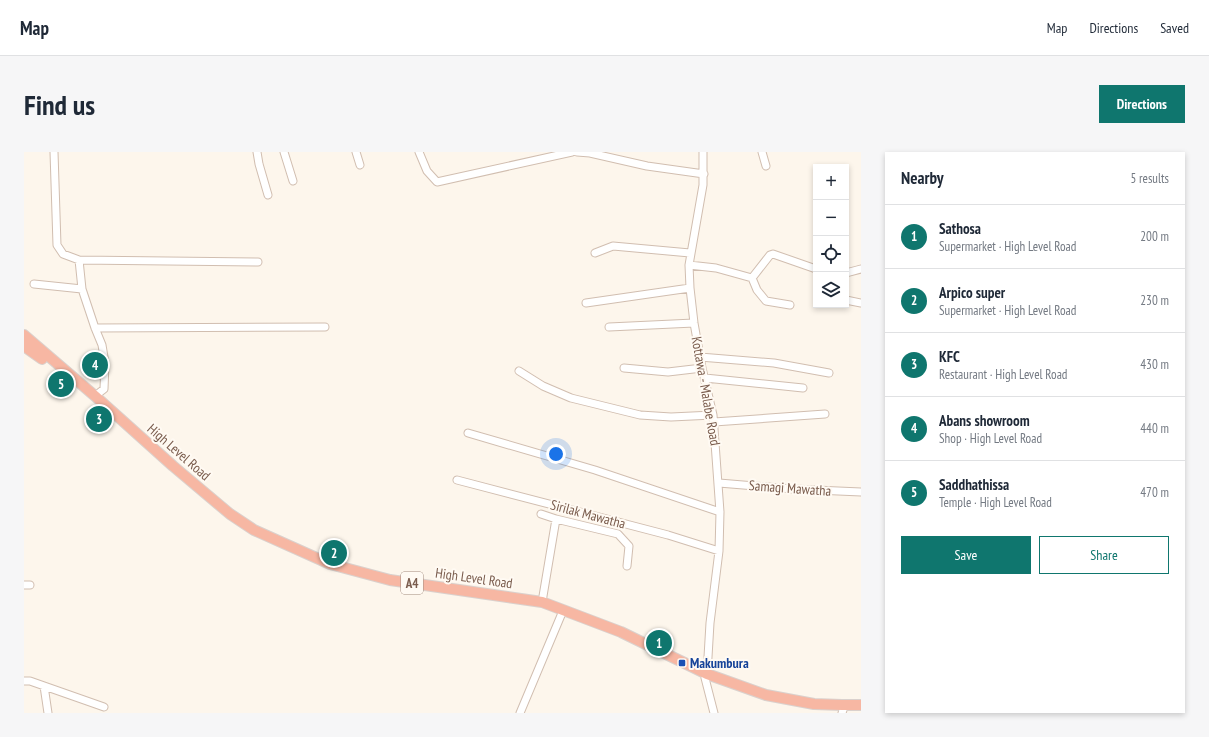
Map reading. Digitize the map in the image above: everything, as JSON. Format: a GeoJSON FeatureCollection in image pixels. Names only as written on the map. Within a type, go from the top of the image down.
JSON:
{"type":"FeatureCollection","features":[{"type":"Feature","properties":{"kind":"highway","name":"High Level Road"},"geometry":{"type":"LineString","coordinates":[[24,335],[230,514],[254,530],[330,564],[389,583],[542,602],[621,632],[706,676],[766,695],[814,704],[861,705]]}},
{"type":"Feature","properties":{"kind":"highway","name":"High Level Road"},"geometry":{"type":"LineString","coordinates":[[24,346],[56,370],[170,470],[243,529],[281,549],[328,568],[389,583],[535,605],[562,613],[619,636],[706,676],[764,700],[814,709],[842,712],[861,709]]}},
{"type":"Feature","properties":{"kind":"street"},"geometry":{"type":"LineString","coordinates":[[54,152],[57,245],[63,254],[78,260],[258,262]]}},
{"type":"Feature","properties":{"kind":"street"},"geometry":{"type":"LineString","coordinates":[[257,152],[268,195]]}},
{"type":"Feature","properties":{"kind":"street"},"geometry":{"type":"LineString","coordinates":[[284,152],[293,181]]}},
{"type":"Feature","properties":{"kind":"street"},"geometry":{"type":"LineString","coordinates":[[356,152],[360,166]]}},
{"type":"Feature","properties":{"kind":"street"},"geometry":{"type":"LineString","coordinates":[[419,152],[427,171],[437,182],[572,152]]}},
{"type":"Feature","properties":{"kind":"street"},"geometry":{"type":"LineString","coordinates":[[577,152],[590,153],[647,166],[704,174]]}},
{"type":"Feature","properties":{"kind":"street","name":"Kottawa - Malabe Road"},"geometry":{"type":"LineString","coordinates":[[704,152],[704,174],[689,265],[694,323],[713,418],[719,483],[720,512],[718,551],[706,676],[714,713]]}},
{"type":"Feature","properties":{"kind":"street"},"geometry":{"type":"LineString","coordinates":[[762,152],[766,166]]}},
{"type":"Feature","properties":{"kind":"street"},"geometry":{"type":"LineString","coordinates":[[596,253],[613,246],[690,253]]}},
{"type":"Feature","properties":{"kind":"street"},"geometry":{"type":"LineString","coordinates":[[752,278],[770,255],[773,254],[813,268]]}},
{"type":"Feature","properties":{"kind":"street"},"geometry":{"type":"LineString","coordinates":[[78,260],[82,289],[102,345],[105,363],[104,390],[95,396]]}},
{"type":"Feature","properties":{"kind":"street"},"geometry":{"type":"LineString","coordinates":[[689,265],[716,268],[752,278],[766,301],[790,305]]}},
{"type":"Feature","properties":{"kind":"street"},"geometry":{"type":"LineString","coordinates":[[849,272],[861,269]]}},
{"type":"Feature","properties":{"kind":"street"},"geometry":{"type":"LineString","coordinates":[[34,284],[82,289]]}},
{"type":"Feature","properties":{"kind":"street"},"geometry":{"type":"LineString","coordinates":[[586,303],[690,288]]}},
{"type":"Feature","properties":{"kind":"street"},"geometry":{"type":"LineString","coordinates":[[849,300],[861,302]]}},
{"type":"Feature","properties":{"kind":"street"},"geometry":{"type":"LineString","coordinates":[[609,327],[694,323]]}},
{"type":"Feature","properties":{"kind":"street"},"geometry":{"type":"LineString","coordinates":[[95,328],[325,327]]}},
{"type":"Feature","properties":{"kind":"street"},"geometry":{"type":"LineString","coordinates":[[700,357],[774,363],[829,373]]}},
{"type":"Feature","properties":{"kind":"street"},"geometry":{"type":"LineString","coordinates":[[624,368],[668,372],[702,368]]}},
{"type":"Feature","properties":{"kind":"street"},"geometry":{"type":"LineString","coordinates":[[519,372],[543,386],[571,398],[640,415],[713,418],[825,414]]}},
{"type":"Feature","properties":{"kind":"street"},"geometry":{"type":"LineString","coordinates":[[705,378],[803,388]]}},
{"type":"Feature","properties":{"kind":"street"},"geometry":{"type":"LineString","coordinates":[[468,432],[595,470],[720,512]]}},
{"type":"Feature","properties":{"kind":"street","name":"Sirilak Mawatha"},"geometry":{"type":"LineString","coordinates":[[457,480],[668,535],[718,551]]}},
{"type":"Feature","properties":{"kind":"street","name":"Samagi Mawatha"},"geometry":{"type":"LineString","coordinates":[[719,483],[793,489],[861,492]]}},
{"type":"Feature","properties":{"kind":"street"},"geometry":{"type":"LineString","coordinates":[[541,514],[618,534],[629,546],[627,566]]}},
{"type":"Feature","properties":{"kind":"street"},"geometry":{"type":"LineString","coordinates":[[542,602],[556,519]]}},
{"type":"Feature","properties":{"kind":"street"},"geometry":{"type":"LineString","coordinates":[[520,713],[562,613]]}},
{"type":"Feature","properties":{"kind":"street"},"geometry":{"type":"LineString","coordinates":[[24,681],[30,681],[104,707]]}},
{"type":"Feature","properties":{"kind":"street"},"geometry":{"type":"LineString","coordinates":[[44,686],[48,713]]}},
{"type":"Feature","properties":{"kind":"place","name":"Abans showroom"},"geometry":{"type":"Point","coordinates":[95,365]}},
{"type":"Feature","properties":{"kind":"place","name":"Saddhathissa"},"geometry":{"type":"Point","coordinates":[61,384]}},
{"type":"Feature","properties":{"kind":"place","name":"KFC"},"geometry":{"type":"Point","coordinates":[99,419]}},
{"type":"Feature","properties":{"kind":"place","name":"Arpico super"},"geometry":{"type":"Point","coordinates":[334,553]}},
{"type":"Feature","properties":{"kind":"place","name":"Sathosa"},"geometry":{"type":"Point","coordinates":[659,643]}},
{"type":"Feature","properties":{"kind":"place","name":"Makumbura"},"geometry":{"type":"Point","coordinates":[682,663]}}]}
